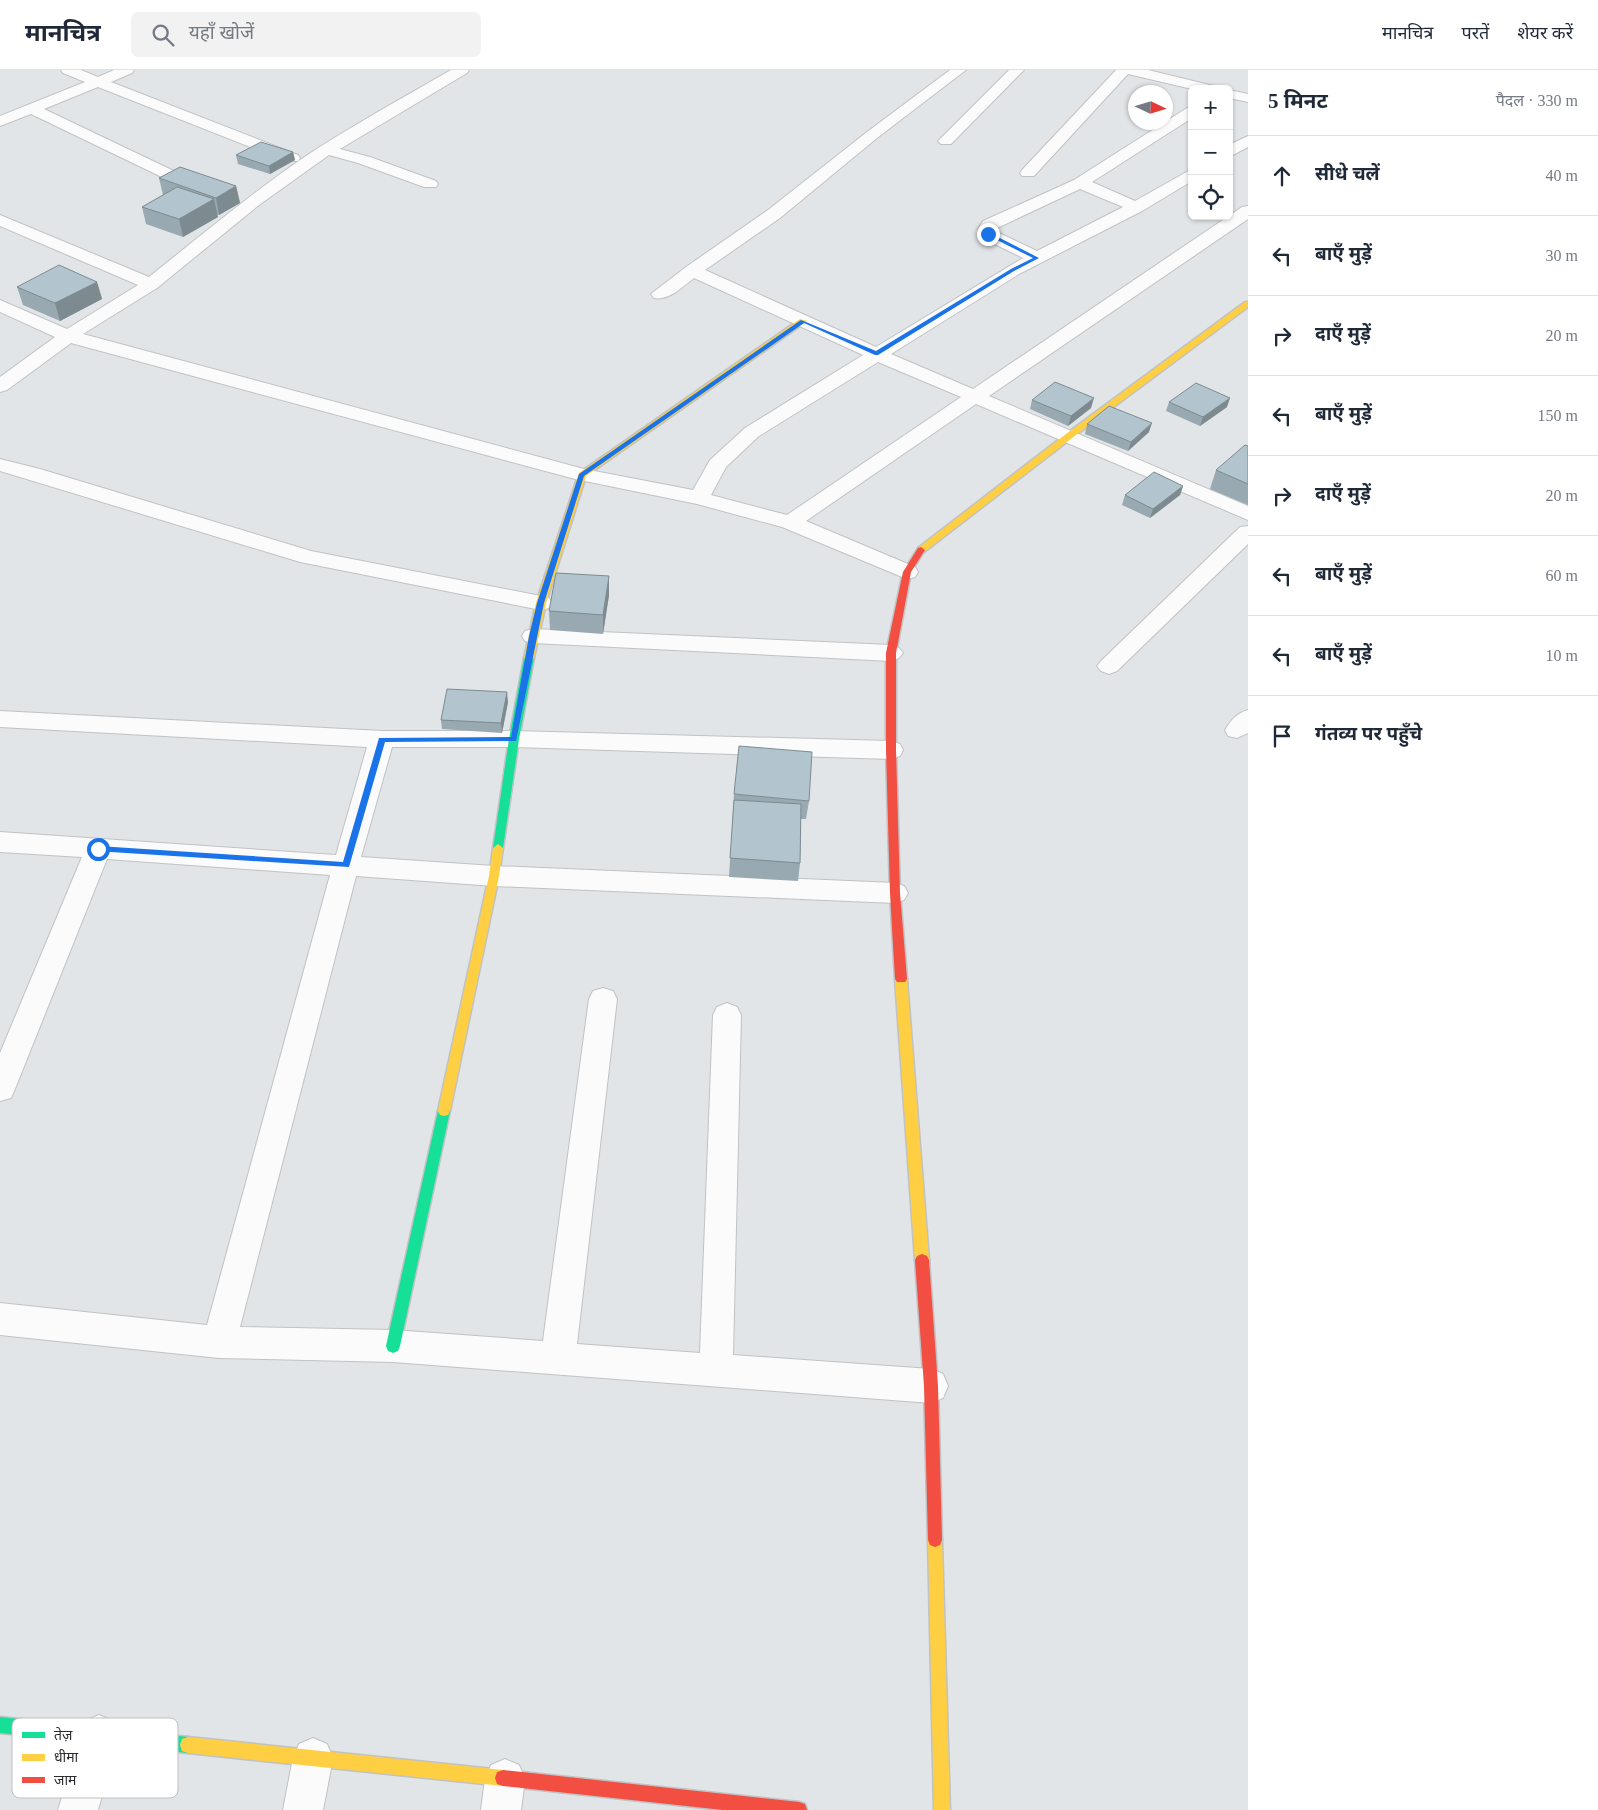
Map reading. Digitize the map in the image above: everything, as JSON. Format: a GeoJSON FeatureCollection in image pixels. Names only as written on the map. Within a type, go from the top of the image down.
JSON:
{"type":"FeatureCollection","features":[{"type":"Feature","properties":{"kind":"street"},"geometry":{"type":"LineString","coordinates":[[68,70],[306,163]]}},
{"type":"Feature","properties":{"kind":"street"},"geometry":{"type":"LineString","coordinates":[[0,121],[127,70]]}},
{"type":"Feature","properties":{"kind":"street"},"geometry":{"type":"LineString","coordinates":[[2,381],[68,336],[151,284],[252,202],[306,163],[462,70]]}},
{"type":"Feature","properties":{"kind":"street"},"geometry":{"type":"LineString","coordinates":[[660,294],[774,214],[872,134],[959,70]]}},
{"type":"Feature","properties":{"kind":"street"},"geometry":{"type":"LineString","coordinates":[[946,141],[1017,70]]}},
{"type":"Feature","properties":{"kind":"street"},"geometry":{"type":"LineString","coordinates":[[1028,173],[1124,70]]}},
{"type":"Feature","properties":{"kind":"street"},"geometry":{"type":"LineString","coordinates":[[1130,70],[1192,85]]}},
{"type":"Feature","properties":{"kind":"street"},"geometry":{"type":"LineString","coordinates":[[1233,95],[1248,98]]}},
{"type":"Feature","properties":{"kind":"street"},"geometry":{"type":"LineString","coordinates":[[32,109],[172,176],[217,190]]}},
{"type":"Feature","properties":{"kind":"street"},"geometry":{"type":"LineString","coordinates":[[1037,258],[988,234],[986,229],[989,224],[1080,183],[1188,114]]}},
{"type":"Feature","properties":{"kind":"street"},"geometry":{"type":"LineString","coordinates":[[1233,150],[1248,141]]}},
{"type":"Feature","properties":{"kind":"street"},"geometry":{"type":"LineString","coordinates":[[326,150],[364,160],[430,184]]}},
{"type":"Feature","properties":{"kind":"street"},"geometry":{"type":"LineString","coordinates":[[699,498],[717,464],[752,432],[1013,270],[1136,207],[1190,175]]}},
{"type":"Feature","properties":{"kind":"street"},"geometry":{"type":"LineString","coordinates":[[1080,183],[1136,207]]}},
{"type":"Feature","properties":{"kind":"street"},"geometry":{"type":"LineString","coordinates":[[235,196],[252,202]]}},
{"type":"Feature","properties":{"kind":"street"},"geometry":{"type":"LineString","coordinates":[[790,522],[1248,211]]}},
{"type":"Feature","properties":{"kind":"street"},"geometry":{"type":"LineString","coordinates":[[0,220],[151,284]]}},
{"type":"Feature","properties":{"kind":"street"},"geometry":{"type":"LineString","coordinates":[[692,271],[876,354],[1248,514]]}},
{"type":"Feature","properties":{"kind":"street"},"geometry":{"type":"LineString","coordinates":[[942,1810],[932,1386],[895,893],[891,750],[891,654],[907,572],[919,552],[1069,436],[1248,304]]}},
{"type":"Feature","properties":{"kind":"street"},"geometry":{"type":"LineString","coordinates":[[0,305],[68,336],[582,475],[699,498],[790,522],[907,572]]}},
{"type":"Feature","properties":{"kind":"street"},"geometry":{"type":"LineString","coordinates":[[392,1346],[494,876],[514,739],[532,636],[582,475],[803,321]]}},
{"type":"Feature","properties":{"kind":"street"},"geometry":{"type":"LineString","coordinates":[[0,465],[33,473],[308,557],[541,603]]}},
{"type":"Feature","properties":{"kind":"street"},"geometry":{"type":"LineString","coordinates":[[1109,666],[1248,532]]}},
{"type":"Feature","properties":{"kind":"street"},"geometry":{"type":"LineString","coordinates":[[532,636],[891,654]]}},
{"type":"Feature","properties":{"kind":"street"},"geometry":{"type":"LineString","coordinates":[[0,719],[382,740],[514,739],[891,750]]}},
{"type":"Feature","properties":{"kind":"street"},"geometry":{"type":"LineString","coordinates":[[219,1342],[346,865],[382,740]]}},
{"type":"Feature","properties":{"kind":"street"},"geometry":{"type":"LineString","coordinates":[[0,842],[494,876],[895,893]]}},
{"type":"Feature","properties":{"kind":"street"},"geometry":{"type":"LineString","coordinates":[[0,1089],[98,849]]}},
{"type":"Feature","properties":{"kind":"street"},"geometry":{"type":"LineString","coordinates":[[558,1359],[603,999]]}},
{"type":"Feature","properties":{"kind":"street"},"geometry":{"type":"LineString","coordinates":[[716,1370],[727,1015]]}},
{"type":"Feature","properties":{"kind":"street"},"geometry":{"type":"LineString","coordinates":[[0,1319],[219,1342],[392,1346],[932,1386]]}},
{"type":"Feature","properties":{"kind":"street"},"geometry":{"type":"LineString","coordinates":[[178,1743],[313,1758],[503,1794],[799,1810]]}},
{"type":"Feature","properties":{"kind":"street"},"geometry":{"type":"LineString","coordinates":[[303,1810],[313,1758]]}},
{"type":"Feature","properties":{"kind":"building"},"geometry":{"type":"Polygon","coordinates":[[[261,142],[293,152],[269,166],[236,155],[261,142]]]}},
{"type":"Feature","properties":{"kind":"building"},"geometry":{"type":"Polygon","coordinates":[[[180,167],[236,186],[216,198],[159,178],[180,167]]]}},
{"type":"Feature","properties":{"kind":"building"},"geometry":{"type":"Polygon","coordinates":[[[177,187],[214,199],[179,219],[142,207],[177,187]]]}},
{"type":"Feature","properties":{"kind":"building"},"geometry":{"type":"Polygon","coordinates":[[[59,265],[97,282],[55,303],[17,287],[59,265]]]}},
{"type":"Feature","properties":{"kind":"building"},"geometry":{"type":"Polygon","coordinates":[[[1055,382],[1094,398],[1071,416],[1032,400],[1055,382]]]}},
{"type":"Feature","properties":{"kind":"building"},"geometry":{"type":"Polygon","coordinates":[[[1196,383],[1230,398],[1203,417],[1169,402],[1196,383]]]}},
{"type":"Feature","properties":{"kind":"building"},"geometry":{"type":"Polygon","coordinates":[[[1109,406],[1152,423],[1131,442],[1087,424],[1109,406]]]}},
{"type":"Feature","properties":{"kind":"building"},"geometry":{"type":"Polygon","coordinates":[[[1245,445],[1248,446],[1248,484],[1216,470],[1245,445]]]}},
{"type":"Feature","properties":{"kind":"building"},"geometry":{"type":"Polygon","coordinates":[[[1154,472],[1183,486],[1153,509],[1125,495],[1154,472]]]}},
{"type":"Feature","properties":{"kind":"building"},"geometry":{"type":"Polygon","coordinates":[[[556,573],[609,576],[603,615],[549,611],[556,573]]]}},
{"type":"Feature","properties":{"kind":"building"},"geometry":{"type":"Polygon","coordinates":[[[447,689],[507,692],[501,723],[441,720],[447,689]]]}},
{"type":"Feature","properties":{"kind":"building"},"geometry":{"type":"Polygon","coordinates":[[[739,746],[812,752],[809,801],[734,794],[739,746]]]}},
{"type":"Feature","properties":{"kind":"building"},"geometry":{"type":"Polygon","coordinates":[[[734,800],[801,804],[800,863],[730,858],[734,800]]]}},
{"type":"Feature","properties":{"kind":"traffic: fast"},"geometry":{"type":"LineString","coordinates":[[498,848],[514,739],[529,658]]}},
{"type":"Feature","properties":{"kind":"traffic: fast"},"geometry":{"type":"LineString","coordinates":[[393,1346],[444,1111]]}},
{"type":"Feature","properties":{"kind":"traffic: fast"},"geometry":{"type":"LineString","coordinates":[[0,1725],[12,1726]]}},
{"type":"Feature","properties":{"kind":"traffic: fast"},"geometry":{"type":"LineString","coordinates":[[178,1744],[188,1745]]}},
{"type":"Feature","properties":{"kind":"traffic: slow"},"geometry":{"type":"LineString","coordinates":[[921,550],[1069,436],[1248,304]]}},
{"type":"Feature","properties":{"kind":"traffic: slow"},"geometry":{"type":"LineString","coordinates":[[529,658],[541,603],[582,475],[803,321]]}},
{"type":"Feature","properties":{"kind":"traffic: slow"},"geometry":{"type":"LineString","coordinates":[[444,1111],[494,876],[498,848]]}},
{"type":"Feature","properties":{"kind":"traffic: slow"},"geometry":{"type":"LineString","coordinates":[[901,979],[922,1260]]}},
{"type":"Feature","properties":{"kind":"traffic: slow"},"geometry":{"type":"LineString","coordinates":[[935,1540],[942,1810]]}},
{"type":"Feature","properties":{"kind":"traffic: slow"},"geometry":{"type":"LineString","coordinates":[[188,1745],[503,1778]]}},
{"type":"Feature","properties":{"kind":"traffic: jam"},"geometry":{"type":"LineString","coordinates":[[901,979],[895,893],[891,750],[891,653],[907,572],[921,550]]}},
{"type":"Feature","properties":{"kind":"traffic: jam"},"geometry":{"type":"LineString","coordinates":[[922,1260],[931,1386],[935,1540]]}},
{"type":"Feature","properties":{"kind":"traffic: jam"},"geometry":{"type":"LineString","coordinates":[[503,1778],[799,1810]]}},
{"type":"Feature","properties":{"kind":"route"},"geometry":{"type":"LineString","coordinates":[[98,849],[346,865],[382,740],[514,739],[532,636],[582,475],[803,321],[876,354],[1013,270],[1037,258],[988,234]]}}]}
